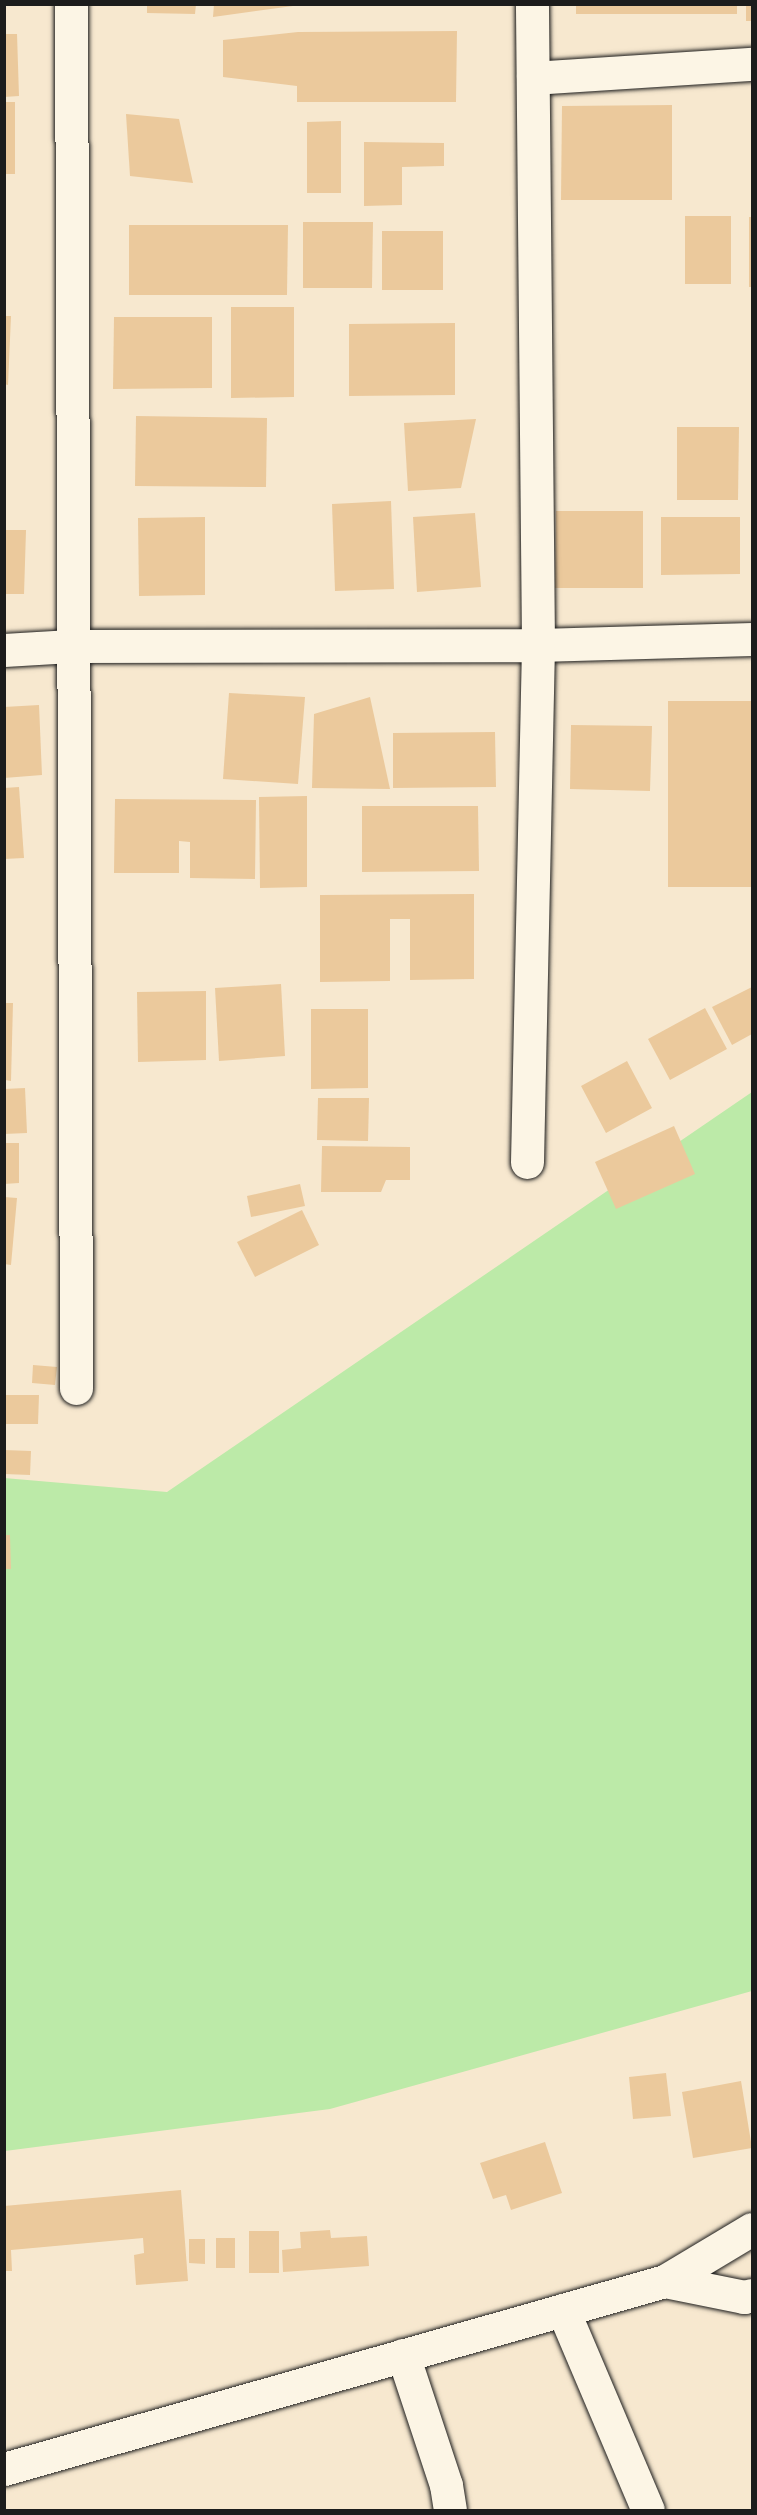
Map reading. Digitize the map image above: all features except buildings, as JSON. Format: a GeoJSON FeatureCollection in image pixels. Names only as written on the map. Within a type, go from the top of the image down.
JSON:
{"type":"FeatureCollection","features":[{"type":"Feature","properties":{"kind":"street"},"geometry":{"type":"LineString","coordinates":[[71,4],[71,646],[76,1388]]}},
{"type":"Feature","properties":{"kind":"street"},"geometry":{"type":"LineString","coordinates":[[527,1162],[538,645],[532,4]]}},
{"type":"Feature","properties":{"kind":"street"},"geometry":{"type":"LineString","coordinates":[[533,78],[753,64]]}},
{"type":"Feature","properties":{"kind":"street"},"geometry":{"type":"LineString","coordinates":[[4,650],[71,646],[538,645],[753,639]]}},
{"type":"Feature","properties":{"kind":"street"},"geometry":{"type":"LineString","coordinates":[[4,2469],[665,2281],[753,2229]]}},
{"type":"Feature","properties":{"kind":"street"},"geometry":{"type":"LineString","coordinates":[[665,2281],[744,2297],[753,2295]]}},
{"type":"Feature","properties":{"kind":"street"},"geometry":{"type":"LineString","coordinates":[[563,2310],[648,2511]]}},
{"type":"Feature","properties":{"kind":"street"},"geometry":{"type":"LineString","coordinates":[[403,2355],[446,2485],[450,2511]]}},
{"type":"Feature","properties":{"kind":"green space"},"geometry":{"type":"Polygon","coordinates":[[[752,1092],[752,1991],[330,2109],[5,2151],[4,1478],[167,1492],[752,1092]]]}}]}
